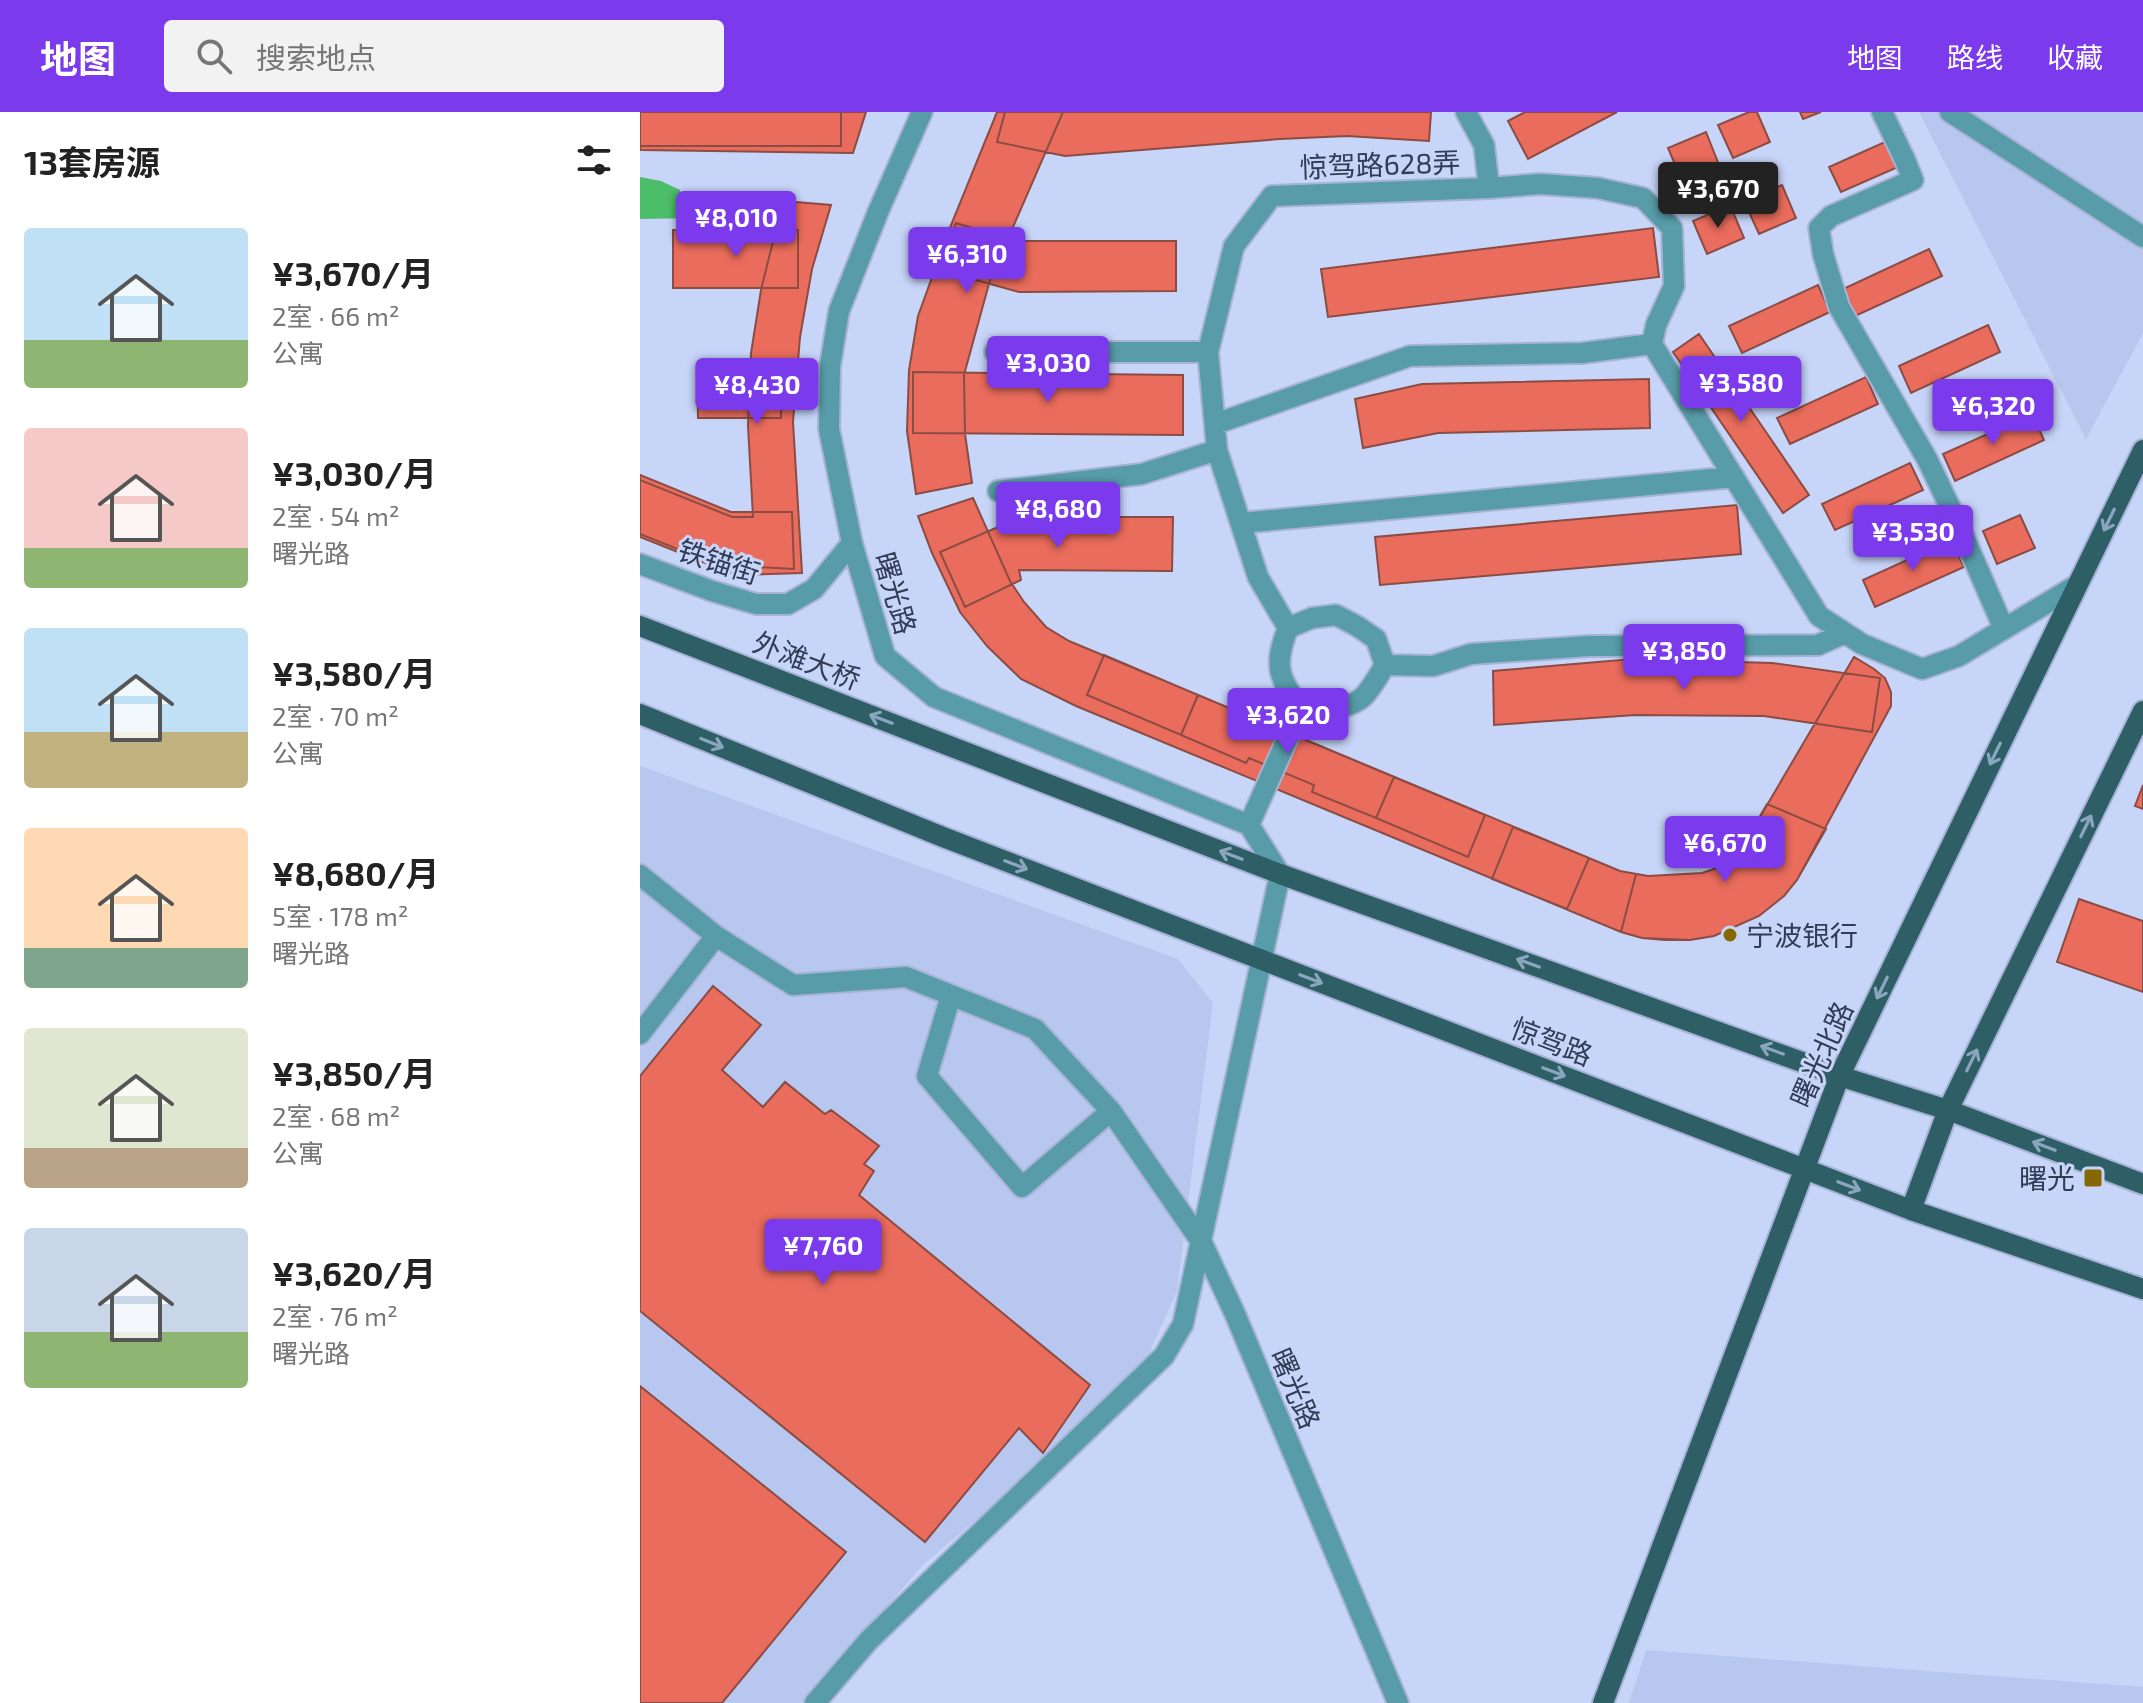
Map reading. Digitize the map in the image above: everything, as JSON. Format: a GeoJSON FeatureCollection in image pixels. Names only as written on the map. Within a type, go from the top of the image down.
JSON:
{"type":"FeatureCollection","features":[{"type":"Feature","properties":{"kind":"main road","name":"曙光北路"},"geometry":{"type":"LineString","coordinates":[[1603,1703],[1840,1075],[2143,450]]}},
{"type":"Feature","properties":{"kind":"main road","name":"外滩大桥"},"geometry":{"type":"LineString","coordinates":[[640,626],[1280,874]]}},
{"type":"Feature","properties":{"kind":"main road"},"geometry":{"type":"LineString","coordinates":[[1911,1210],[1948,1110],[2143,711]]}},
{"type":"Feature","properties":{"kind":"main road","name":"惊驾路"},"geometry":{"type":"LineString","coordinates":[[640,714],[943,837],[1911,1210],[2143,1289]]}},
{"type":"Feature","properties":{"kind":"main road"},"geometry":{"type":"LineString","coordinates":[[1280,874],[1840,1075],[1948,1110],[2143,1184]]}},
{"type":"Feature","properties":{"kind":"street","name":"曙光路"},"geometry":{"type":"LineString","coordinates":[[922,112],[839,311],[830,366],[829,429],[852,543],[885,656],[934,697],[1249,825]]}},
{"type":"Feature","properties":{"kind":"street","name":"惊驾路628弄"},"geometry":{"type":"LineString","coordinates":[[1288,628],[1258,577],[1217,450],[1208,352],[1234,246],[1272,196],[1489,188],[1484,145],[1466,112]]}},
{"type":"Feature","properties":{"kind":"street"},"geometry":{"type":"LineString","coordinates":[[1882,112],[1913,180],[1831,216],[1819,228],[1823,254],[1839,307],[1927,459],[2004,629]]}},
{"type":"Feature","properties":{"kind":"street"},"geometry":{"type":"LineString","coordinates":[[1950,112],[2143,237]]}},
{"type":"Feature","properties":{"kind":"street"},"geometry":{"type":"LineString","coordinates":[[1489,188],[1540,184],[1598,188],[1643,198],[1672,228],[1674,286],[1656,325],[1652,344],[1819,616],[1862,644],[1922,669],[1959,656],[2077,585]]}},
{"type":"Feature","properties":{"kind":"street"},"geometry":{"type":"LineString","coordinates":[[1215,424],[1410,356],[1582,353],[1652,344]]}},
{"type":"Feature","properties":{"kind":"street"},"geometry":{"type":"LineString","coordinates":[[995,352],[1208,352]]}},
{"type":"Feature","properties":{"kind":"street"},"geometry":{"type":"LineString","coordinates":[[998,491],[1142,474],[1217,450]]}},
{"type":"Feature","properties":{"kind":"street"},"geometry":{"type":"LineString","coordinates":[[1241,523],[1734,477]]}},
{"type":"Feature","properties":{"kind":"street","name":"铁锚街"},"geometry":{"type":"LineString","coordinates":[[640,564],[756,604],[788,604],[814,589],[852,543]]}},
{"type":"Feature","properties":{"kind":"street"},"geometry":{"type":"LineString","coordinates":[[1301,708],[1280,676],[1279,652],[1288,628],[1312,618],[1336,615],[1376,639],[1385,665]]}},
{"type":"Feature","properties":{"kind":"street"},"geometry":{"type":"LineString","coordinates":[[1385,665],[1433,666],[1471,654],[1589,646],[1818,645],[1845,633]]}},
{"type":"Feature","properties":{"kind":"street"},"geometry":{"type":"LineString","coordinates":[[1301,708],[1318,710],[1339,707],[1362,698],[1385,665]]}},
{"type":"Feature","properties":{"kind":"street"},"geometry":{"type":"LineString","coordinates":[[815,1703],[869,1640],[1164,1356],[1183,1324],[1280,874],[1249,825],[1301,708]]}},
{"type":"Feature","properties":{"kind":"street","name":"曙光路"},"geometry":{"type":"LineString","coordinates":[[640,875],[716,936],[793,985],[906,977],[1035,1029],[1111,1111],[1202,1243],[1235,1314],[1398,1703]]}},
{"type":"Feature","properties":{"kind":"street"},"geometry":{"type":"LineString","coordinates":[[640,1034],[716,936]]}},
{"type":"Feature","properties":{"kind":"street"},"geometry":{"type":"LineString","coordinates":[[951,995],[927,1076],[1022,1187],[1111,1111]]}},
{"type":"Feature","properties":{"kind":"shaded area"},"geometry":{"type":"Polygon","coordinates":[[[1919,112],[2143,112],[2143,333],[2086,439],[1919,112]]]}},
{"type":"Feature","properties":{"kind":"shaded area"},"geometry":{"type":"Polygon","coordinates":[[[640,177],[661,181],[680,190],[680,208],[700,212],[699,218],[640,219],[640,177]]]}},
{"type":"Feature","properties":{"kind":"shaded area"},"geometry":{"type":"Polygon","coordinates":[[[640,766],[1178,959],[1213,1003],[1177,1291],[1148,1356],[1053,1455],[924,1564],[802,1703],[640,1703],[640,766]]]}},
{"type":"Feature","properties":{"kind":"shaded area"},"geometry":{"type":"Polygon","coordinates":[[[1646,1650],[2143,1687],[2143,1703],[1629,1703],[1646,1650]]]}},
{"type":"Feature","properties":{"kind":"building"},"geometry":{"type":"Polygon","coordinates":[[[640,112],[841,112],[841,146],[640,146],[640,112]]]}},
{"type":"Feature","properties":{"kind":"building"},"geometry":{"type":"Polygon","coordinates":[[[640,112],[866,112],[853,153],[640,150],[640,112]]]}},
{"type":"Feature","properties":{"kind":"building"},"geometry":{"type":"Polygon","coordinates":[[[997,112],[1063,112],[990,280],[964,375],[965,434],[972,483],[916,494],[907,431],[909,370],[918,316],[997,112]]]}},
{"type":"Feature","properties":{"kind":"building"},"geometry":{"type":"Polygon","coordinates":[[[1005,112],[1431,112],[1429,141],[1347,136],[1065,156],[997,142],[1005,112]]]}},
{"type":"Feature","properties":{"kind":"building"},"geometry":{"type":"Polygon","coordinates":[[[1525,112],[1617,112],[1528,159],[1508,121],[1525,112]]]}},
{"type":"Feature","properties":{"kind":"building"},"geometry":{"type":"Polygon","coordinates":[[[1749,112],[1757,112],[1770,142],[1733,158],[1718,125],[1749,112]]]}},
{"type":"Feature","properties":{"kind":"building"},"geometry":{"type":"Polygon","coordinates":[[[1800,112],[1821,112],[1803,119],[1800,112]]]}},
{"type":"Feature","properties":{"kind":"building"},"geometry":{"type":"Polygon","coordinates":[[[1706,132],[1719,165],[1682,181],[1668,148],[1706,132]]]}},
{"type":"Feature","properties":{"kind":"building"},"geometry":{"type":"Polygon","coordinates":[[[1887,141],[1898,167],[1841,192],[1829,167],[1887,141]]]}},
{"type":"Feature","properties":{"kind":"building"},"geometry":{"type":"Polygon","coordinates":[[[1782,185],[1796,218],[1759,234],[1744,201],[1782,185]]]}},
{"type":"Feature","properties":{"kind":"building"},"geometry":{"type":"Polygon","coordinates":[[[783,201],[831,205],[812,269],[800,337],[793,422],[802,573],[735,575],[640,537],[640,480],[732,517],[753,517],[748,426],[751,353],[761,290],[783,201]]]}},
{"type":"Feature","properties":{"kind":"building"},"geometry":{"type":"Polygon","coordinates":[[[1730,205],[1744,238],[1707,254],[1693,221],[1730,205]]]}},
{"type":"Feature","properties":{"kind":"building"},"geometry":{"type":"Polygon","coordinates":[[[956,223],[1014,241],[1176,241],[1176,291],[1019,292],[940,270],[956,223]]]}},
{"type":"Feature","properties":{"kind":"building"},"geometry":{"type":"Polygon","coordinates":[[[1653,228],[1659,277],[1328,317],[1321,269],[1653,228]]]}},
{"type":"Feature","properties":{"kind":"building"},"geometry":{"type":"Polygon","coordinates":[[[673,230],[798,230],[798,288],[673,288],[673,230]]]}},
{"type":"Feature","properties":{"kind":"building"},"geometry":{"type":"Polygon","coordinates":[[[1929,249],[1942,276],[1853,317],[1841,290],[1929,249]]]}},
{"type":"Feature","properties":{"kind":"building"},"geometry":{"type":"Polygon","coordinates":[[[1818,285],[1830,312],[1742,353],[1729,326],[1818,285]]]}},
{"type":"Feature","properties":{"kind":"building"},"geometry":{"type":"Polygon","coordinates":[[[1988,325],[2000,352],[1911,393],[1899,366],[1988,325]]]}},
{"type":"Feature","properties":{"kind":"building"},"geometry":{"type":"Polygon","coordinates":[[[1699,334],[1809,495],[1783,513],[1673,352],[1699,334]]]}},
{"type":"Feature","properties":{"kind":"building"},"geometry":{"type":"Polygon","coordinates":[[[781,363],[781,418],[698,418],[697,364],[781,363]]]}},
{"type":"Feature","properties":{"kind":"building"},"geometry":{"type":"Polygon","coordinates":[[[913,372],[1183,375],[1183,435],[913,433],[913,372]]]}},
{"type":"Feature","properties":{"kind":"building"},"geometry":{"type":"Polygon","coordinates":[[[1866,377],[1878,404],[1790,444],[1777,418],[1866,377]]]}},
{"type":"Feature","properties":{"kind":"building"},"geometry":{"type":"Polygon","coordinates":[[[1649,379],[1650,428],[1438,433],[1363,448],[1355,399],[1422,384],[1649,379]]]}},
{"type":"Feature","properties":{"kind":"building"},"geometry":{"type":"Polygon","coordinates":[[[2032,414],[2044,440],[1955,481],[1943,454],[2032,414]]]}},
{"type":"Feature","properties":{"kind":"building"},"geometry":{"type":"Polygon","coordinates":[[[1910,463],[1923,490],[1835,530],[1822,504],[1910,463]]]}},
{"type":"Feature","properties":{"kind":"building"},"geometry":{"type":"Polygon","coordinates":[[[640,475],[731,512],[792,512],[794,569],[717,565],[640,534],[640,475]]]}},
{"type":"Feature","properties":{"kind":"building"},"geometry":{"type":"Polygon","coordinates":[[[973,498],[1010,581],[1024,602],[1046,627],[1069,641],[1620,871],[1648,876],[1702,873],[1723,866],[1740,851],[1854,657],[1885,678],[1891,692],[1891,706],[1797,880],[1784,896],[1759,916],[1714,936],[1690,940],[1642,938],[1621,932],[1076,706],[1021,679],[987,646],[960,612],[918,516],[973,498]]]}},
{"type":"Feature","properties":{"kind":"building"},"geometry":{"type":"Polygon","coordinates":[[[1737,505],[1741,554],[1380,585],[1375,537],[1737,505]]]}},
{"type":"Feature","properties":{"kind":"building"},"geometry":{"type":"Polygon","coordinates":[[[2020,515],[2035,548],[1997,564],[1983,531],[2020,515]]]}},
{"type":"Feature","properties":{"kind":"building"},"geometry":{"type":"Polygon","coordinates":[[[1021,517],[1173,517],[1172,571],[1019,570],[1021,580],[965,607],[940,552],[1021,517]]]}},
{"type":"Feature","properties":{"kind":"building"},"geometry":{"type":"Polygon","coordinates":[[[1951,540],[1964,567],[1875,607],[1863,580],[1951,540]]]}},
{"type":"Feature","properties":{"kind":"building"},"geometry":{"type":"Polygon","coordinates":[[[1104,655],[1198,695],[1181,735],[1087,695],[1104,655]]]}},
{"type":"Feature","properties":{"kind":"building"},"geometry":{"type":"Polygon","coordinates":[[[1633,659],[1772,663],[1880,678],[1872,732],[1764,716],[1635,715],[1494,725],[1493,671],[1633,659]]]}},
{"type":"Feature","properties":{"kind":"building"},"geometry":{"type":"Polygon","coordinates":[[[1198,695],[1394,777],[1376,818],[1312,792],[1314,785],[1249,758],[1246,763],[1181,735],[1198,695]]]}},
{"type":"Feature","properties":{"kind":"building"},"geometry":{"type":"Polygon","coordinates":[[[1394,777],[1485,815],[1468,857],[1376,818],[1394,777]]]}},
{"type":"Feature","properties":{"kind":"building"},"geometry":{"type":"Polygon","coordinates":[[[2143,785],[2143,809],[2135,806],[2143,785]]]}},
{"type":"Feature","properties":{"kind":"building"},"geometry":{"type":"Polygon","coordinates":[[[1767,804],[1826,829],[1797,880],[1784,896],[1759,916],[1714,936],[1665,940],[1621,932],[1636,874],[1702,873],[1723,866],[1740,851],[1767,804]]]}},
{"type":"Feature","properties":{"kind":"building"},"geometry":{"type":"Polygon","coordinates":[[[1513,827],[1589,858],[1567,909],[1492,879],[1513,827]]]}},
{"type":"Feature","properties":{"kind":"building"},"geometry":{"type":"Polygon","coordinates":[[[2079,899],[2143,921],[2143,992],[2057,962],[2079,899]]]}},
{"type":"Feature","properties":{"kind":"building"},"geometry":{"type":"Polygon","coordinates":[[[713,986],[761,1025],[722,1070],[763,1107],[785,1082],[825,1114],[831,1110],[879,1146],[864,1164],[874,1171],[859,1195],[1090,1385],[1043,1453],[1019,1428],[925,1542],[640,1311],[640,1076],[713,986]]]}},
{"type":"Feature","properties":{"kind":"building"},"geometry":{"type":"Polygon","coordinates":[[[640,1386],[846,1552],[722,1703],[640,1703],[640,1386]]]}},
{"type":"Feature","properties":{"kind":"place","name":"宁波银行"},"geometry":{"type":"Point","coordinates":[1730,935]}},
{"type":"Feature","properties":{"kind":"place","name":"曙光"},"geometry":{"type":"Point","coordinates":[2093,1178]}}]}
